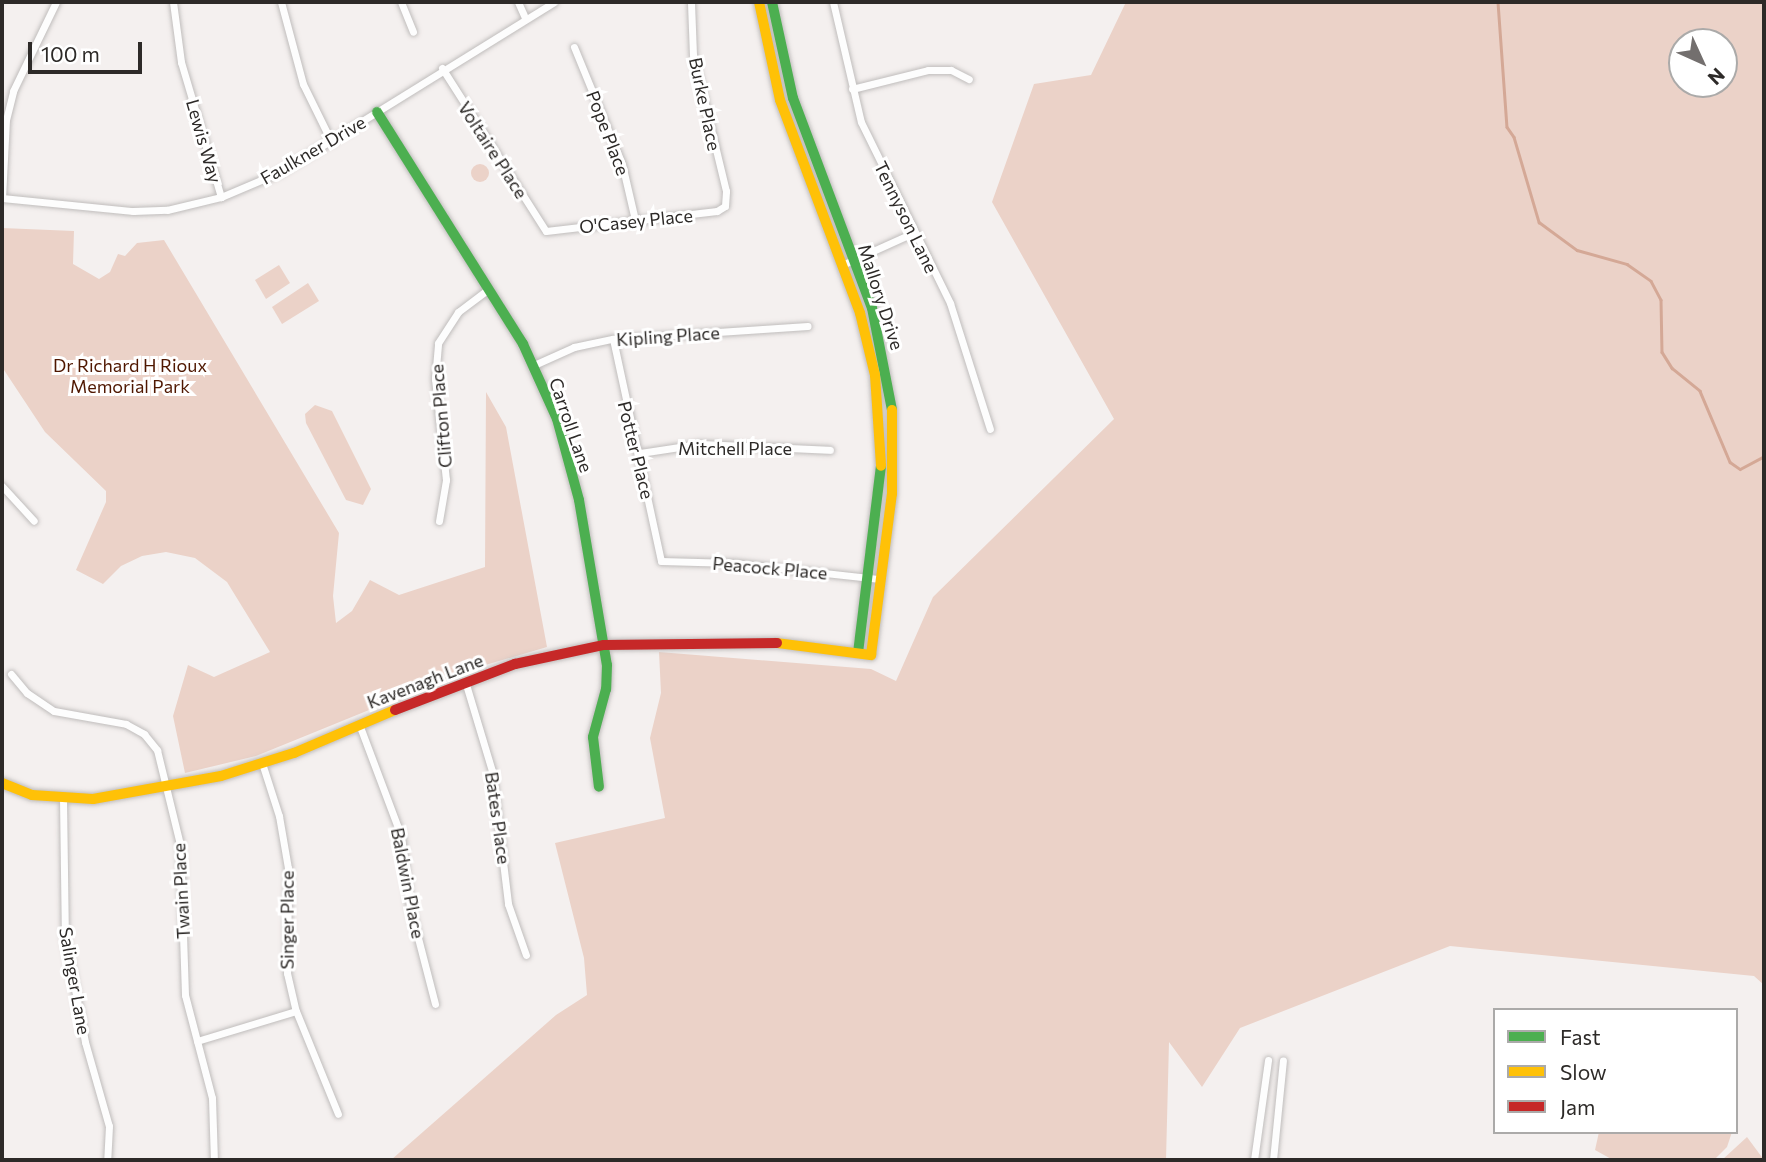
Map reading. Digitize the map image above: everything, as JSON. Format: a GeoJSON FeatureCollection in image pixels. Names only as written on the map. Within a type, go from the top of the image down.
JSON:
{"type":"FeatureCollection","features":[{"type":"Feature","properties":{"kind":"main road"},"geometry":{"type":"LineString","coordinates":[[759,2],[780,100],[867,337],[880,416],[881,472],[858,653]]}},
{"type":"Feature","properties":{"kind":"main road","name":"Mallory Drive"},"geometry":{"type":"LineString","coordinates":[[772,2],[793,98],[878,330],[892,409],[892,494],[870,655]]}},
{"type":"Feature","properties":{"kind":"main road","name":"Carroll Lane"},"geometry":{"type":"LineString","coordinates":[[377,112],[534,365],[570,466],[608,678],[593,737],[599,787]]}},
{"type":"Feature","properties":{"kind":"main road","name":"Kavenagh Lane"},"geometry":{"type":"LineString","coordinates":[[2,783],[32,795],[63,799],[93,799],[166,786],[262,763],[465,681],[515,664],[604,645],[754,640],[870,655]]}},
{"type":"Feature","properties":{"kind":"street"},"geometry":{"type":"LineString","coordinates":[[2,198],[4,119],[13,91],[56,2]]}},
{"type":"Feature","properties":{"kind":"street","name":"Lewis Way"},"geometry":{"type":"LineString","coordinates":[[173,2],[181,62],[221,197]]}},
{"type":"Feature","properties":{"kind":"street"},"geometry":{"type":"LineString","coordinates":[[281,2],[303,84],[331,141]]}},
{"type":"Feature","properties":{"kind":"street"},"geometry":{"type":"LineString","coordinates":[[401,2],[413,32]]}},
{"type":"Feature","properties":{"kind":"street"},"geometry":{"type":"LineString","coordinates":[[517,2],[525,18]]}},
{"type":"Feature","properties":{"kind":"street","name":"Faulkner Drive"},"geometry":{"type":"LineString","coordinates":[[2,198],[133,211],[167,210],[221,197],[280,172],[442,68],[554,2]]}},
{"type":"Feature","properties":{"kind":"street","name":"Burke Place"},"geometry":{"type":"LineString","coordinates":[[691,2],[693,55],[726,191],[725,206]]}},
{"type":"Feature","properties":{"kind":"street","name":"Tennyson Lane"},"geometry":{"type":"LineString","coordinates":[[833,2],[852,89],[879,163],[964,340],[990,429]]}},
{"type":"Feature","properties":{"kind":"street","name":"Pope Place"},"geometry":{"type":"LineString","coordinates":[[574,47],[622,164],[635,220]]}},
{"type":"Feature","properties":{"kind":"street","name":"Voltaire Place"},"geometry":{"type":"LineString","coordinates":[[442,68],[546,231]]}},
{"type":"Feature","properties":{"kind":"street"},"geometry":{"type":"LineString","coordinates":[[852,89],[928,70],[951,70],[969,79]]}},
{"type":"Feature","properties":{"kind":"street","name":"O'Casey Place"},"geometry":{"type":"LineString","coordinates":[[546,231],[706,214],[725,206]]}},
{"type":"Feature","properties":{"kind":"street"},"geometry":{"type":"LineString","coordinates":[[842,265],[913,233]]}},
{"type":"Feature","properties":{"kind":"street","name":"Clifton Place"},"geometry":{"type":"LineString","coordinates":[[439,521],[446,480],[435,379],[438,343],[458,312],[488,289]]}},
{"type":"Feature","properties":{"kind":"street","name":"Kipling Place"},"geometry":{"type":"LineString","coordinates":[[534,365],[574,347],[613,339],[808,326]]}},
{"type":"Feature","properties":{"kind":"street","name":"Potter Place"},"geometry":{"type":"LineString","coordinates":[[613,339],[619,381],[640,453],[661,561]]}},
{"type":"Feature","properties":{"kind":"street","name":"Mitchell Place"},"geometry":{"type":"LineString","coordinates":[[640,453],[699,444],[830,450]]}},
{"type":"Feature","properties":{"kind":"street"},"geometry":{"type":"LineString","coordinates":[[2,486],[34,522]]}},
{"type":"Feature","properties":{"kind":"street","name":"Peacock Place"},"geometry":{"type":"LineString","coordinates":[[661,561],[734,562],[880,579]]}},
{"type":"Feature","properties":{"kind":"street","name":"Twain Place"},"geometry":{"type":"LineString","coordinates":[[11,674],[27,693],[54,711],[126,724],[144,734],[157,750],[183,871],[184,995],[212,1098],[214,1160]]}},
{"type":"Feature","properties":{"kind":"street","name":"Bates Place"},"geometry":{"type":"LineString","coordinates":[[465,681],[492,771],[508,904],[527,955]]}},
{"type":"Feature","properties":{"kind":"street","name":"Baldwin Place"},"geometry":{"type":"LineString","coordinates":[[359,724],[401,836],[410,906],[435,1004]]}},
{"type":"Feature","properties":{"kind":"street","name":"Singer Place"},"geometry":{"type":"LineString","coordinates":[[262,763],[279,816],[287,861],[284,951],[296,1011],[338,1114]]}},
{"type":"Feature","properties":{"kind":"street","name":"Salinger Lane"},"geometry":{"type":"LineString","coordinates":[[63,799],[65,937],[85,1042],[109,1126],[107,1160]]}},
{"type":"Feature","properties":{"kind":"street"},"geometry":{"type":"LineString","coordinates":[[197,1041],[296,1011]]}},
{"type":"Feature","properties":{"kind":"street"},"geometry":{"type":"LineString","coordinates":[[1254,1160],[1268,1060]]}},
{"type":"Feature","properties":{"kind":"street"},"geometry":{"type":"LineString","coordinates":[[1273,1160],[1283,1060]]}},
{"type":"Feature","properties":{"kind":"green space"},"geometry":{"type":"Polygon","coordinates":[[[1126,2],[1764,2],[1764,985],[1754,976],[1450,946],[1240,1028],[1202,1087],[1169,1042],[1166,1160],[391,1160],[556,1015],[587,995],[584,958],[555,843],[665,818],[650,738],[661,693],[659,652],[871,669],[896,681],[933,597],[1114,419],[992,202],[1034,84],[1091,75],[1126,2]]]}},
{"type":"Feature","properties":{"kind":"green space"},"geometry":{"type":"Polygon","coordinates":[[[480,164],[486,167],[489,173],[486,179],[480,182],[474,179],[471,173],[474,167],[480,164]]]}},
{"type":"Feature","properties":{"kind":"green space","name":"Dr Richard H Rioux Memorial Park"},"geometry":{"type":"Polygon","coordinates":[[[2,228],[74,231],[73,264],[99,279],[110,272],[118,254],[125,256],[137,243],[164,240],[339,533],[333,596],[336,623],[352,611],[370,580],[399,595],[485,567],[486,392],[506,427],[547,647],[465,671],[256,756],[185,773],[173,716],[188,665],[214,677],[270,652],[227,582],[195,558],[166,552],[142,556],[121,566],[103,584],[76,570],[106,502],[106,491],[45,432],[2,367],[2,228]]]}},
{"type":"Feature","properties":{"kind":"green space"},"geometry":{"type":"Polygon","coordinates":[[[279,265],[290,283],[266,299],[255,280],[279,265]]]}},
{"type":"Feature","properties":{"kind":"green space"},"geometry":{"type":"Polygon","coordinates":[[[308,283],[319,301],[282,324],[272,307],[308,283]]]}},
{"type":"Feature","properties":{"kind":"green space"},"geometry":{"type":"Polygon","coordinates":[[[315,405],[332,411],[371,489],[363,505],[346,500],[306,423],[305,414],[315,405]]]}},
{"type":"Feature","properties":{"kind":"green space"},"geometry":{"type":"Polygon","coordinates":[[[1599,1134],[1731,1134],[1727,1147],[1714,1160],[1613,1160],[1595,1150],[1599,1134]]]}},
{"type":"Feature","properties":{"kind":"green space"},"geometry":{"type":"Polygon","coordinates":[[[1747,1137],[1764,1160],[1722,1160],[1747,1137]]]}},
{"type":"Feature","properties":{"kind":"waterway"},"geometry":{"type":"LineString","coordinates":[[1498,2],[1507,127],[1514,137],[1539,222],[1577,250],[1627,264],[1651,281],[1661,300],[1662,352],[1672,368],[1700,391],[1730,462],[1740,469],[1764,456]]}},
{"type":"Feature","properties":{"kind":"traffic: fast"},"geometry":{"type":"LineString","coordinates":[[772,2],[793,98],[872,308],[892,410]]}},
{"type":"Feature","properties":{"kind":"traffic: fast"},"geometry":{"type":"LineString","coordinates":[[377,112],[523,344],[557,419],[579,500],[607,665],[606,689],[593,737],[599,787]]}},
{"type":"Feature","properties":{"kind":"traffic: fast"},"geometry":{"type":"LineString","coordinates":[[858,653],[881,466]]}},
{"type":"Feature","properties":{"kind":"traffic: slow"},"geometry":{"type":"LineString","coordinates":[[759,2],[780,100],[860,313],[875,375],[881,466]]}},
{"type":"Feature","properties":{"kind":"traffic: slow"},"geometry":{"type":"LineString","coordinates":[[777,643],[871,655],[892,494],[892,410]]}},
{"type":"Feature","properties":{"kind":"traffic: slow"},"geometry":{"type":"LineString","coordinates":[[2,783],[32,795],[93,799],[221,776],[294,753],[395,710]]}},
{"type":"Feature","properties":{"kind":"traffic: jam"},"geometry":{"type":"LineString","coordinates":[[395,710],[515,664],[604,645],[777,643]]}}]}
